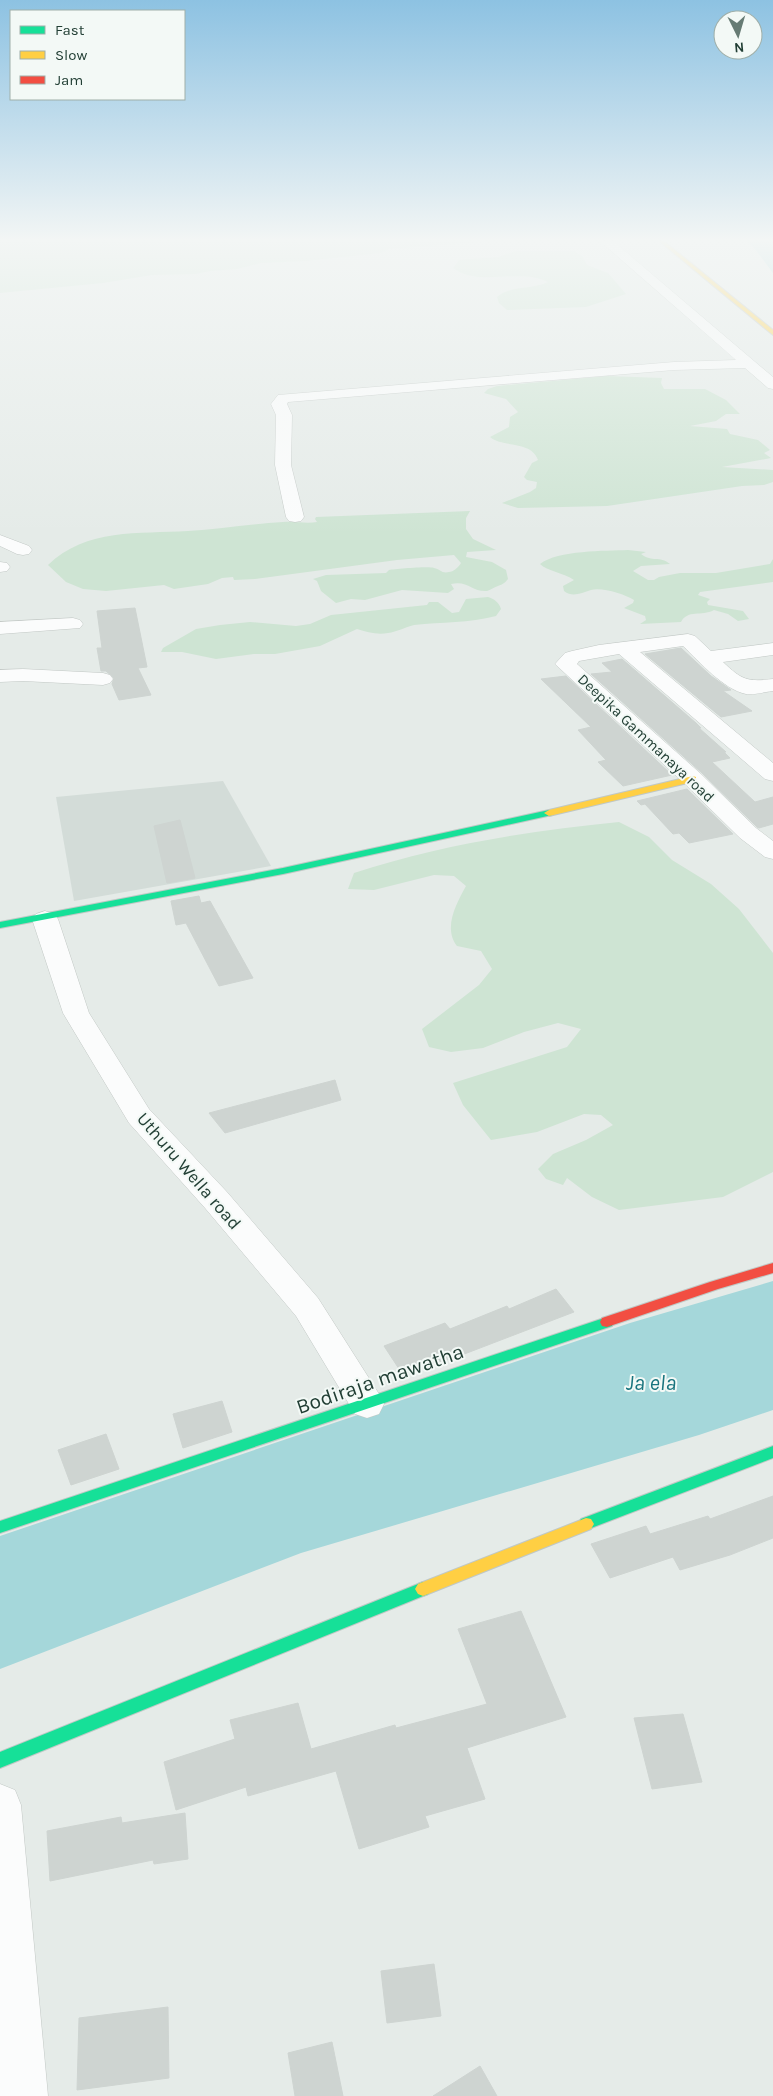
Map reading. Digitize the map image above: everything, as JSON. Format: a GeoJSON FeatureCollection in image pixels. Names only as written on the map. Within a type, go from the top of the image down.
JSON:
{"type":"FeatureCollection","features":[{"type":"Feature","properties":{"kind":"main road"},"geometry":{"type":"LineString","coordinates":[[0,925],[45,919],[294,870],[692,779]]}},
{"type":"Feature","properties":{"kind":"main road","name":"Bodiraja mawatha"},"geometry":{"type":"LineString","coordinates":[[0,1527],[715,1285],[773,1268]]}},
{"type":"Feature","properties":{"kind":"main road"},"geometry":{"type":"LineString","coordinates":[[0,1760],[582,1524],[773,1452]]}},
{"type":"Feature","properties":{"kind":"street"},"geometry":{"type":"LineString","coordinates":[[720,339],[773,385]]}},
{"type":"Feature","properties":{"kind":"street"},"geometry":{"type":"LineString","coordinates":[[295,517],[283,465],[284,415],[279,404],[283,398],[665,366],[749,364]]}},
{"type":"Feature","properties":{"kind":"street"},"geometry":{"type":"LineString","coordinates":[[0,540],[23,550]]}},
{"type":"Feature","properties":{"kind":"street"},"geometry":{"type":"LineString","coordinates":[[0,628],[73,624]]}},
{"type":"Feature","properties":{"kind":"street","name":"Deepika Gammanaya road"},"geometry":{"type":"LineString","coordinates":[[773,685],[748,688],[725,675],[688,640],[599,651],[572,657],[565,664],[692,779],[748,833],[773,852]]}},
{"type":"Feature","properties":{"kind":"street"},"geometry":{"type":"LineString","coordinates":[[623,648],[773,774]]}},
{"type":"Feature","properties":{"kind":"street"},"geometry":{"type":"LineString","coordinates":[[706,658],[773,650]]}},
{"type":"Feature","properties":{"kind":"street"},"geometry":{"type":"LineString","coordinates":[[0,676],[23,675],[103,679]]}},
{"type":"Feature","properties":{"kind":"street","name":"Uthuru Wella road"},"geometry":{"type":"LineString","coordinates":[[45,919],[76,1013],[139,1116],[216,1200],[307,1307],[367,1404]]}},
{"type":"Feature","properties":{"kind":"street"},"geometry":{"type":"LineString","coordinates":[[0,1805],[24,2096]]}},
{"type":"Feature","properties":{"kind":"shaded area"},"geometry":{"type":"Polygon","coordinates":[[[223,781],[271,866],[74,901],[56,797],[223,781]]]}},
{"type":"Feature","properties":{"kind":"green space"},"geometry":{"type":"Polygon","coordinates":[[[607,376],[662,378],[661,383],[664,389],[705,389],[726,400],[740,414],[726,414],[716,421],[690,426],[727,429],[730,434],[758,440],[770,450],[764,453],[771,458],[722,467],[773,470],[773,482],[764,485],[742,486],[607,506],[518,508],[502,503],[536,488],[537,482],[527,480],[524,477],[532,463],[538,460],[534,454],[523,447],[490,437],[509,427],[510,417],[518,412],[506,399],[484,393],[488,389],[497,386],[607,376]]]}},
{"type":"Feature","properties":{"kind":"green space"},"geometry":{"type":"Polygon","coordinates":[[[470,511],[466,518],[466,529],[473,539],[496,550],[467,552],[466,557],[492,562],[506,570],[508,579],[503,584],[487,591],[477,590],[457,583],[451,584],[454,589],[448,593],[402,590],[365,600],[351,599],[336,603],[321,591],[317,581],[313,579],[326,575],[386,573],[389,570],[419,567],[431,567],[451,572],[461,563],[454,555],[397,560],[255,579],[234,580],[233,577],[222,578],[208,584],[174,589],[164,585],[106,591],[83,589],[66,582],[48,565],[63,553],[79,544],[114,535],[200,530],[283,522],[313,523],[317,522],[316,517],[470,511]]]}},
{"type":"Feature","properties":{"kind":"green space"},"geometry":{"type":"Polygon","coordinates":[[[628,550],[646,552],[641,554],[645,557],[666,561],[670,564],[641,566],[633,571],[648,580],[680,573],[716,573],[770,564],[773,559],[773,582],[700,592],[698,595],[710,599],[707,602],[708,605],[743,611],[749,619],[738,621],[728,614],[714,610],[691,614],[681,622],[640,624],[646,620],[645,616],[624,608],[633,603],[634,600],[619,593],[601,589],[577,594],[567,593],[564,591],[563,586],[574,580],[540,564],[548,559],[570,554],[628,550]]]}},
{"type":"Feature","properties":{"kind":"green space"},"geometry":{"type":"Polygon","coordinates":[[[488,597],[496,601],[501,609],[496,616],[466,621],[414,625],[384,634],[357,629],[320,646],[275,654],[254,654],[216,659],[182,652],[161,652],[163,648],[196,629],[250,622],[296,626],[310,624],[331,615],[427,605],[429,602],[438,602],[452,613],[459,612],[466,599],[488,597]]]}},
{"type":"Feature","properties":{"kind":"green space"},"geometry":{"type":"Polygon","coordinates":[[[619,822],[649,837],[672,860],[711,884],[739,909],[773,953],[773,1172],[723,1197],[619,1210],[592,1197],[567,1178],[563,1185],[546,1179],[538,1169],[553,1154],[586,1140],[613,1125],[601,1115],[584,1114],[537,1132],[491,1140],[463,1105],[453,1083],[567,1047],[581,1029],[558,1023],[524,1032],[483,1048],[451,1052],[429,1047],[422,1029],[479,985],[492,969],[481,951],[457,946],[453,939],[451,932],[452,916],[466,886],[454,876],[434,875],[374,890],[348,889],[354,873],[419,854],[485,840],[619,822]]]}},
{"type":"Feature","properties":{"kind":"water","name":"Ja ela"},"geometry":{"type":"Polygon","coordinates":[[[773,1281],[773,1410],[699,1435],[301,1553],[0,1669],[0,1536],[630,1323],[773,1281]]]}},
{"type":"Feature","properties":{"kind":"building"},"geometry":{"type":"Polygon","coordinates":[[[135,608],[147,667],[138,668],[151,695],[119,700],[112,684],[114,678],[106,671],[101,671],[97,648],[102,648],[97,611],[135,608]]]}},
{"type":"Feature","properties":{"kind":"building"},"geometry":{"type":"Polygon","coordinates":[[[681,648],[711,676],[731,690],[723,691],[752,711],[721,717],[645,654],[681,648]]]}},
{"type":"Feature","properties":{"kind":"building"},"geometry":{"type":"Polygon","coordinates":[[[622,659],[696,723],[701,728],[699,728],[726,752],[724,752],[730,758],[712,762],[755,802],[773,797],[773,824],[757,827],[702,773],[591,674],[612,672],[602,663],[622,659]]]}},
{"type":"Feature","properties":{"kind":"building"},"geometry":{"type":"Polygon","coordinates":[[[566,676],[672,775],[623,786],[598,762],[606,760],[578,730],[591,727],[541,679],[566,676]]]}},
{"type":"Feature","properties":{"kind":"building"},"geometry":{"type":"Polygon","coordinates":[[[687,789],[733,834],[689,843],[679,833],[673,834],[645,804],[641,805],[637,801],[687,789]]]}},
{"type":"Feature","properties":{"kind":"building"},"geometry":{"type":"Polygon","coordinates":[[[180,820],[195,878],[167,883],[154,826],[180,820]]]}},
{"type":"Feature","properties":{"kind":"building"},"geometry":{"type":"Polygon","coordinates":[[[199,896],[201,903],[210,901],[253,978],[219,986],[186,923],[176,925],[171,901],[199,896]]]}},
{"type":"Feature","properties":{"kind":"building"},"geometry":{"type":"Polygon","coordinates":[[[335,1080],[341,1100],[225,1133],[209,1113],[335,1080]]]}},
{"type":"Feature","properties":{"kind":"building"},"geometry":{"type":"Polygon","coordinates":[[[556,1289],[574,1312],[403,1375],[384,1346],[445,1323],[450,1329],[507,1306],[509,1309],[556,1289]]]}},
{"type":"Feature","properties":{"kind":"building"},"geometry":{"type":"Polygon","coordinates":[[[222,1401],[232,1432],[183,1448],[173,1414],[222,1401]]]}},
{"type":"Feature","properties":{"kind":"building"},"geometry":{"type":"Polygon","coordinates":[[[106,1434],[119,1469],[71,1485],[58,1450],[106,1434]]]}},
{"type":"Feature","properties":{"kind":"building"},"geometry":{"type":"Polygon","coordinates":[[[773,1496],[773,1538],[730,1555],[680,1570],[673,1557],[610,1578],[591,1544],[646,1526],[650,1534],[708,1516],[710,1519],[773,1496]]]}},
{"type":"Feature","properties":{"kind":"building"},"geometry":{"type":"Polygon","coordinates":[[[521,1611],[566,1717],[467,1748],[485,1799],[425,1816],[429,1827],[359,1849],[336,1771],[248,1796],[246,1787],[176,1810],[164,1762],[235,1739],[230,1720],[298,1703],[311,1749],[395,1725],[396,1728],[487,1704],[458,1629],[521,1611]]]}},
{"type":"Feature","properties":{"kind":"building"},"geometry":{"type":"Polygon","coordinates":[[[683,1714],[702,1782],[652,1789],[634,1718],[683,1714]]]}},
{"type":"Feature","properties":{"kind":"building"},"geometry":{"type":"Polygon","coordinates":[[[185,1813],[188,1859],[154,1864],[153,1860],[50,1881],[47,1831],[121,1817],[122,1823],[185,1813]]]}},
{"type":"Feature","properties":{"kind":"building"},"geometry":{"type":"Polygon","coordinates":[[[434,1964],[441,2016],[387,2023],[381,1971],[434,1964]]]}},
{"type":"Feature","properties":{"kind":"building"},"geometry":{"type":"Polygon","coordinates":[[[168,2007],[169,2078],[77,2090],[79,2018],[168,2007]]]}},
{"type":"Feature","properties":{"kind":"building"},"geometry":{"type":"Polygon","coordinates":[[[332,2042],[343,2096],[295,2096],[288,2053],[332,2042]]]}},
{"type":"Feature","properties":{"kind":"building"},"geometry":{"type":"Polygon","coordinates":[[[480,2066],[497,2096],[433,2096],[480,2066]]]}},
{"type":"Feature","properties":{"kind":"traffic: fast"},"geometry":{"type":"LineString","coordinates":[[0,925],[283,871],[549,813]]}},
{"type":"Feature","properties":{"kind":"traffic: fast"},"geometry":{"type":"LineString","coordinates":[[0,1527],[607,1322]]}},
{"type":"Feature","properties":{"kind":"traffic: fast"},"geometry":{"type":"LineString","coordinates":[[586,1524],[773,1452]]}},
{"type":"Feature","properties":{"kind":"traffic: fast"},"geometry":{"type":"LineString","coordinates":[[0,1760],[423,1589]]}},
{"type":"Feature","properties":{"kind":"traffic: slow"},"geometry":{"type":"LineString","coordinates":[[549,813],[693,779]]}},
{"type":"Feature","properties":{"kind":"traffic: slow"},"geometry":{"type":"LineString","coordinates":[[423,1589],[586,1524]]}},
{"type":"Feature","properties":{"kind":"traffic: jam"},"geometry":{"type":"LineString","coordinates":[[607,1322],[715,1285],[773,1268]]}}]}
